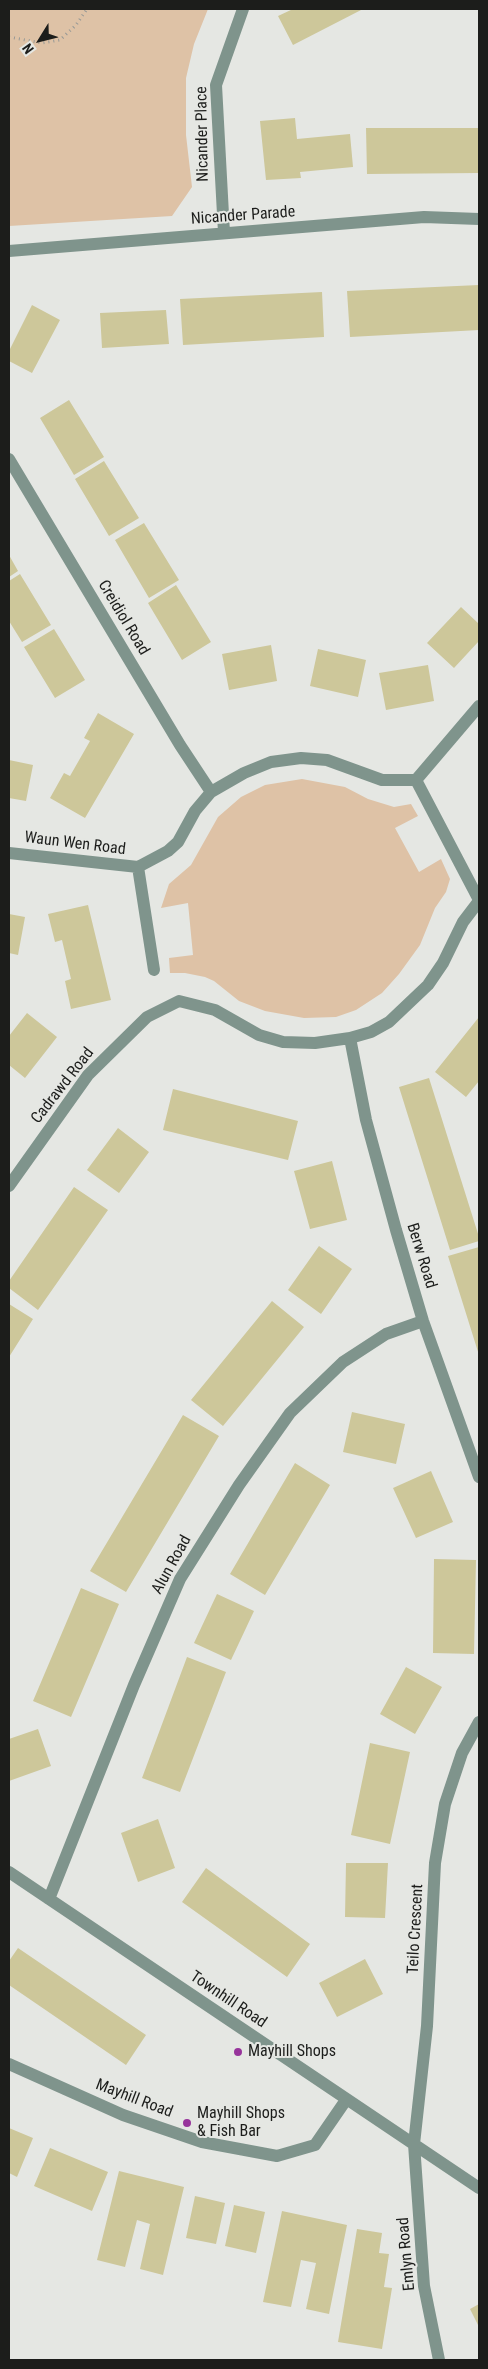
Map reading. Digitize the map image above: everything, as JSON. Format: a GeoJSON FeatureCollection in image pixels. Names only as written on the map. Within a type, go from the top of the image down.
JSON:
{"type":"FeatureCollection","features":[{"type":"Feature","properties":{"kind":"street","name":"Nicander Place"},"geometry":{"type":"LineString","coordinates":[[224,233],[216,85],[244,9]]}},
{"type":"Feature","properties":{"kind":"street","name":"Nicander Parade"},"geometry":{"type":"LineString","coordinates":[[9,251],[424,217],[479,219]]}},
{"type":"Feature","properties":{"kind":"street","name":"Creidiol Road"},"geometry":{"type":"LineString","coordinates":[[9,459],[180,746],[211,792]]}},
{"type":"Feature","properties":{"kind":"street"},"geometry":{"type":"LineString","coordinates":[[154,970],[138,868],[168,851],[178,842],[196,811],[211,792],[244,773],[271,762],[300,758],[327,760],[382,780],[416,780],[479,706]]}},
{"type":"Feature","properties":{"kind":"street"},"geometry":{"type":"LineString","coordinates":[[350,1038],[371,1032],[389,1022],[428,985],[443,963],[463,922],[479,900],[416,780]]}},
{"type":"Feature","properties":{"kind":"street","name":"Waun Wen Road"},"geometry":{"type":"LineString","coordinates":[[9,853],[138,868]]}},
{"type":"Feature","properties":{"kind":"street","name":"Cadrawd Road"},"geometry":{"type":"LineString","coordinates":[[9,1186],[88,1075],[146,1017],[179,1001],[215,1010],[259,1035],[283,1042],[315,1043],[350,1038]]}},
{"type":"Feature","properties":{"kind":"street","name":"Berw Road"},"geometry":{"type":"LineString","coordinates":[[350,1038],[366,1120],[424,1321],[479,1477]]}},
{"type":"Feature","properties":{"kind":"street","name":"Alun Road"},"geometry":{"type":"LineString","coordinates":[[49,1899],[180,1579],[239,1485],[290,1412],[343,1362],[386,1334],[424,1321]]}},
{"type":"Feature","properties":{"kind":"street","name":"Teilo Crescent"},"geometry":{"type":"LineString","coordinates":[[414,2144],[426,2026],[438,1843],[445,1804],[462,1752],[479,1722]]}},
{"type":"Feature","properties":{"kind":"street","name":"Townhill Road"},"geometry":{"type":"LineString","coordinates":[[9,1872],[479,2188]]}},
{"type":"Feature","properties":{"kind":"street","name":"Mayhill Road"},"geometry":{"type":"LineString","coordinates":[[9,2064],[123,2115],[202,2142],[277,2156],[315,2145],[346,2100]]}},
{"type":"Feature","properties":{"kind":"street","name":"Emlyn Road"},"geometry":{"type":"LineString","coordinates":[[414,2144],[424,2286],[439,2360]]}},
{"type":"Feature","properties":{"kind":"path"},"geometry":{"type":"LineString","coordinates":[[9,36],[42,44],[60,40],[76,25],[87,9]]}},
{"type":"Feature","properties":{"kind":"shaded area"},"geometry":{"type":"Polygon","coordinates":[[[9,9],[208,9],[194,44],[186,78],[186,135],[192,187],[172,216],[9,226],[9,9]]]}},
{"type":"Feature","properties":{"kind":"shaded area"},"geometry":{"type":"Polygon","coordinates":[[[302,779],[345,787],[368,799],[394,807],[411,804],[418,816],[395,828],[419,872],[441,859],[450,879],[446,892],[435,908],[420,945],[399,974],[382,993],[356,1010],[336,1017],[304,1018],[265,1011],[239,1001],[214,981],[205,977],[185,973],[170,973],[169,958],[193,955],[188,903],[161,908],[169,884],[191,865],[218,817],[241,797],[265,785],[302,779]]]}},
{"type":"Feature","properties":{"kind":"building"},"geometry":{"type":"Polygon","coordinates":[[[293,9],[363,9],[293,45],[278,16],[293,9]]]}},
{"type":"Feature","properties":{"kind":"building"},"geometry":{"type":"Polygon","coordinates":[[[295,118],[297,139],[350,134],[353,167],[300,172],[301,178],[266,180],[260,121],[295,118]]]}},
{"type":"Feature","properties":{"kind":"building"},"geometry":{"type":"Polygon","coordinates":[[[366,128],[479,128],[479,173],[367,174],[366,128]]]}},
{"type":"Feature","properties":{"kind":"building"},"geometry":{"type":"Polygon","coordinates":[[[479,285],[479,330],[350,337],[347,291],[479,285]]]}},
{"type":"Feature","properties":{"kind":"building"},"geometry":{"type":"Polygon","coordinates":[[[322,292],[324,337],[183,345],[180,299],[322,292]]]}},
{"type":"Feature","properties":{"kind":"building"},"geometry":{"type":"Polygon","coordinates":[[[32,305],[60,320],[32,373],[9,361],[9,351],[32,305]]]}},
{"type":"Feature","properties":{"kind":"building"},"geometry":{"type":"Polygon","coordinates":[[[166,310],[169,344],[102,348],[100,313],[166,310]]]}},
{"type":"Feature","properties":{"kind":"building"},"geometry":{"type":"Polygon","coordinates":[[[69,400],[104,457],[74,475],[40,418],[69,400]]]}},
{"type":"Feature","properties":{"kind":"building"},"geometry":{"type":"Polygon","coordinates":[[[104,461],[139,518],[109,536],[75,479],[104,461]]]}},
{"type":"Feature","properties":{"kind":"building"},"geometry":{"type":"Polygon","coordinates":[[[144,523],[179,580],[149,598],[115,540],[144,523]]]}},
{"type":"Feature","properties":{"kind":"building"},"geometry":{"type":"Polygon","coordinates":[[[9,555],[18,571],[9,577],[9,555]]]}},
{"type":"Feature","properties":{"kind":"building"},"geometry":{"type":"Polygon","coordinates":[[[20,574],[51,625],[22,642],[9,621],[9,581],[20,574]]]}},
{"type":"Feature","properties":{"kind":"building"},"geometry":{"type":"Polygon","coordinates":[[[176,585],[211,642],[182,660],[148,603],[176,585]]]}},
{"type":"Feature","properties":{"kind":"building"},"geometry":{"type":"Polygon","coordinates":[[[461,607],[479,624],[479,641],[454,668],[427,643],[461,607]]]}},
{"type":"Feature","properties":{"kind":"building"},"geometry":{"type":"Polygon","coordinates":[[[54,629],[85,680],[55,698],[24,647],[54,629]]]}},
{"type":"Feature","properties":{"kind":"building"},"geometry":{"type":"Polygon","coordinates":[[[271,645],[277,681],[229,690],[222,654],[271,645]]]}},
{"type":"Feature","properties":{"kind":"building"},"geometry":{"type":"Polygon","coordinates":[[[318,649],[366,660],[358,697],[310,686],[318,649]]]}},
{"type":"Feature","properties":{"kind":"building"},"geometry":{"type":"Polygon","coordinates":[[[428,665],[434,701],[386,710],[379,673],[428,665]]]}},
{"type":"Feature","properties":{"kind":"building"},"geometry":{"type":"Polygon","coordinates":[[[98,713],[134,734],[85,818],[50,798],[64,773],[70,776],[90,741],[84,738],[98,713]]]}},
{"type":"Feature","properties":{"kind":"building"},"geometry":{"type":"Polygon","coordinates":[[[9,760],[33,765],[26,801],[9,798],[9,760]]]}},
{"type":"Feature","properties":{"kind":"building"},"geometry":{"type":"Polygon","coordinates":[[[88,905],[111,1000],[71,1009],[65,981],[71,979],[62,940],[55,942],[48,914],[88,905]]]}},
{"type":"Feature","properties":{"kind":"building"},"geometry":{"type":"Polygon","coordinates":[[[9,914],[25,917],[18,955],[9,953],[9,914]]]}},
{"type":"Feature","properties":{"kind":"building"},"geometry":{"type":"Polygon","coordinates":[[[27,1013],[57,1037],[25,1078],[9,1065],[9,1036],[27,1013]]]}},
{"type":"Feature","properties":{"kind":"building"},"geometry":{"type":"Polygon","coordinates":[[[479,1017],[479,1081],[466,1097],[435,1072],[479,1017]]]}},
{"type":"Feature","properties":{"kind":"building"},"geometry":{"type":"Polygon","coordinates":[[[429,1078],[479,1237],[479,1241],[450,1250],[399,1087],[429,1078]]]}},
{"type":"Feature","properties":{"kind":"building"},"geometry":{"type":"Polygon","coordinates":[[[173,1089],[298,1121],[288,1160],[163,1130],[173,1089]]]}},
{"type":"Feature","properties":{"kind":"building"},"geometry":{"type":"Polygon","coordinates":[[[118,1128],[149,1152],[119,1193],[87,1170],[118,1128]]]}},
{"type":"Feature","properties":{"kind":"building"},"geometry":{"type":"Polygon","coordinates":[[[332,1161],[347,1220],[310,1229],[294,1171],[332,1161]]]}},
{"type":"Feature","properties":{"kind":"building"},"geometry":{"type":"Polygon","coordinates":[[[74,1187],[108,1210],[38,1310],[9,1288],[9,1281],[74,1187]]]}},
{"type":"Feature","properties":{"kind":"building"},"geometry":{"type":"Polygon","coordinates":[[[319,1246],[352,1269],[321,1314],[288,1290],[319,1246]]]}},
{"type":"Feature","properties":{"kind":"building"},"geometry":{"type":"Polygon","coordinates":[[[479,1247],[479,1355],[448,1256],[479,1247]]]}},
{"type":"Feature","properties":{"kind":"building"},"geometry":{"type":"Polygon","coordinates":[[[272,1301],[304,1327],[223,1426],[191,1400],[272,1301]]]}},
{"type":"Feature","properties":{"kind":"building"},"geometry":{"type":"Polygon","coordinates":[[[9,1304],[33,1319],[9,1357],[9,1304]]]}},
{"type":"Feature","properties":{"kind":"building"},"geometry":{"type":"Polygon","coordinates":[[[352,1412],[405,1424],[396,1464],[343,1452],[352,1412]]]}},
{"type":"Feature","properties":{"kind":"building"},"geometry":{"type":"Polygon","coordinates":[[[183,1415],[219,1436],[126,1592],[90,1571],[183,1415]]]}},
{"type":"Feature","properties":{"kind":"building"},"geometry":{"type":"Polygon","coordinates":[[[295,1463],[330,1485],[265,1595],[230,1574],[295,1463]]]}},
{"type":"Feature","properties":{"kind":"building"},"geometry":{"type":"Polygon","coordinates":[[[431,1471],[453,1522],[416,1538],[393,1488],[431,1471]]]}},
{"type":"Feature","properties":{"kind":"building"},"geometry":{"type":"Polygon","coordinates":[[[434,1559],[476,1560],[474,1654],[433,1653],[434,1559]]]}},
{"type":"Feature","properties":{"kind":"building"},"geometry":{"type":"Polygon","coordinates":[[[81,1588],[119,1604],[71,1717],[33,1701],[81,1588]]]}},
{"type":"Feature","properties":{"kind":"building"},"geometry":{"type":"Polygon","coordinates":[[[217,1594],[254,1611],[231,1660],[194,1643],[217,1594]]]}},
{"type":"Feature","properties":{"kind":"building"},"geometry":{"type":"Polygon","coordinates":[[[187,1657],[226,1672],[180,1792],[142,1778],[187,1657]]]}},
{"type":"Feature","properties":{"kind":"building"},"geometry":{"type":"Polygon","coordinates":[[[406,1667],[442,1687],[415,1734],[380,1714],[406,1667]]]}},
{"type":"Feature","properties":{"kind":"building"},"geometry":{"type":"Polygon","coordinates":[[[38,1729],[51,1766],[9,1781],[9,1739],[38,1729]]]}},
{"type":"Feature","properties":{"kind":"building"},"geometry":{"type":"Polygon","coordinates":[[[370,1743],[410,1752],[390,1844],[351,1835],[370,1743]]]}},
{"type":"Feature","properties":{"kind":"building"},"geometry":{"type":"Polygon","coordinates":[[[158,1819],[175,1868],[138,1882],[121,1833],[158,1819]]]}},
{"type":"Feature","properties":{"kind":"building"},"geometry":{"type":"Polygon","coordinates":[[[346,1863],[388,1863],[385,1918],[345,1917],[346,1863]]]}},
{"type":"Feature","properties":{"kind":"building"},"geometry":{"type":"Polygon","coordinates":[[[206,1868],[310,1944],[287,1977],[182,1902],[206,1868]]]}},
{"type":"Feature","properties":{"kind":"building"},"geometry":{"type":"Polygon","coordinates":[[[18,1948],[146,2035],[126,2065],[9,1985],[9,1961],[18,1948]]]}},
{"type":"Feature","properties":{"kind":"building"},"geometry":{"type":"Polygon","coordinates":[[[365,1959],[383,1994],[337,2017],[319,1983],[365,1959]]]}},
{"type":"Feature","properties":{"kind":"building"},"geometry":{"type":"Polygon","coordinates":[[[9,2128],[33,2138],[17,2177],[9,2173],[9,2128]]]}},
{"type":"Feature","properties":{"kind":"building"},"geometry":{"type":"Polygon","coordinates":[[[50,2148],[108,2172],[92,2211],[34,2186],[50,2148]]]}},
{"type":"Feature","properties":{"kind":"building"},"geometry":{"type":"Polygon","coordinates":[[[119,2171],[184,2187],[163,2275],[140,2269],[150,2224],[137,2220],[125,2267],[97,2260],[119,2171]]]}},
{"type":"Feature","properties":{"kind":"building"},"geometry":{"type":"Polygon","coordinates":[[[195,2196],[225,2203],[216,2244],[186,2238],[195,2196]]]}},
{"type":"Feature","properties":{"kind":"building"},"geometry":{"type":"Polygon","coordinates":[[[234,2205],[265,2212],[256,2253],[225,2246],[234,2205]]]}},
{"type":"Feature","properties":{"kind":"building"},"geometry":{"type":"Polygon","coordinates":[[[282,2211],[347,2225],[329,2314],[306,2309],[316,2263],[301,2260],[291,2307],[263,2302],[282,2211]]]}},
{"type":"Feature","properties":{"kind":"building"},"geometry":{"type":"Polygon","coordinates":[[[357,2229],[382,2233],[379,2253],[389,2254],[384,2287],[392,2288],[382,2349],[338,2342],[357,2229]]]}},
{"type":"Feature","properties":{"kind":"building"},"geometry":{"type":"Polygon","coordinates":[[[479,2304],[479,2327],[470,2309],[479,2304]]]}},
{"type":"Feature","properties":{"kind":"place","name":"Mayhill Shops"},"geometry":{"type":"Point","coordinates":[238,2052]}},
{"type":"Feature","properties":{"kind":"place","name":"Mayhill Shops & Fish Bar"},"geometry":{"type":"Point","coordinates":[187,2123]}}]}
